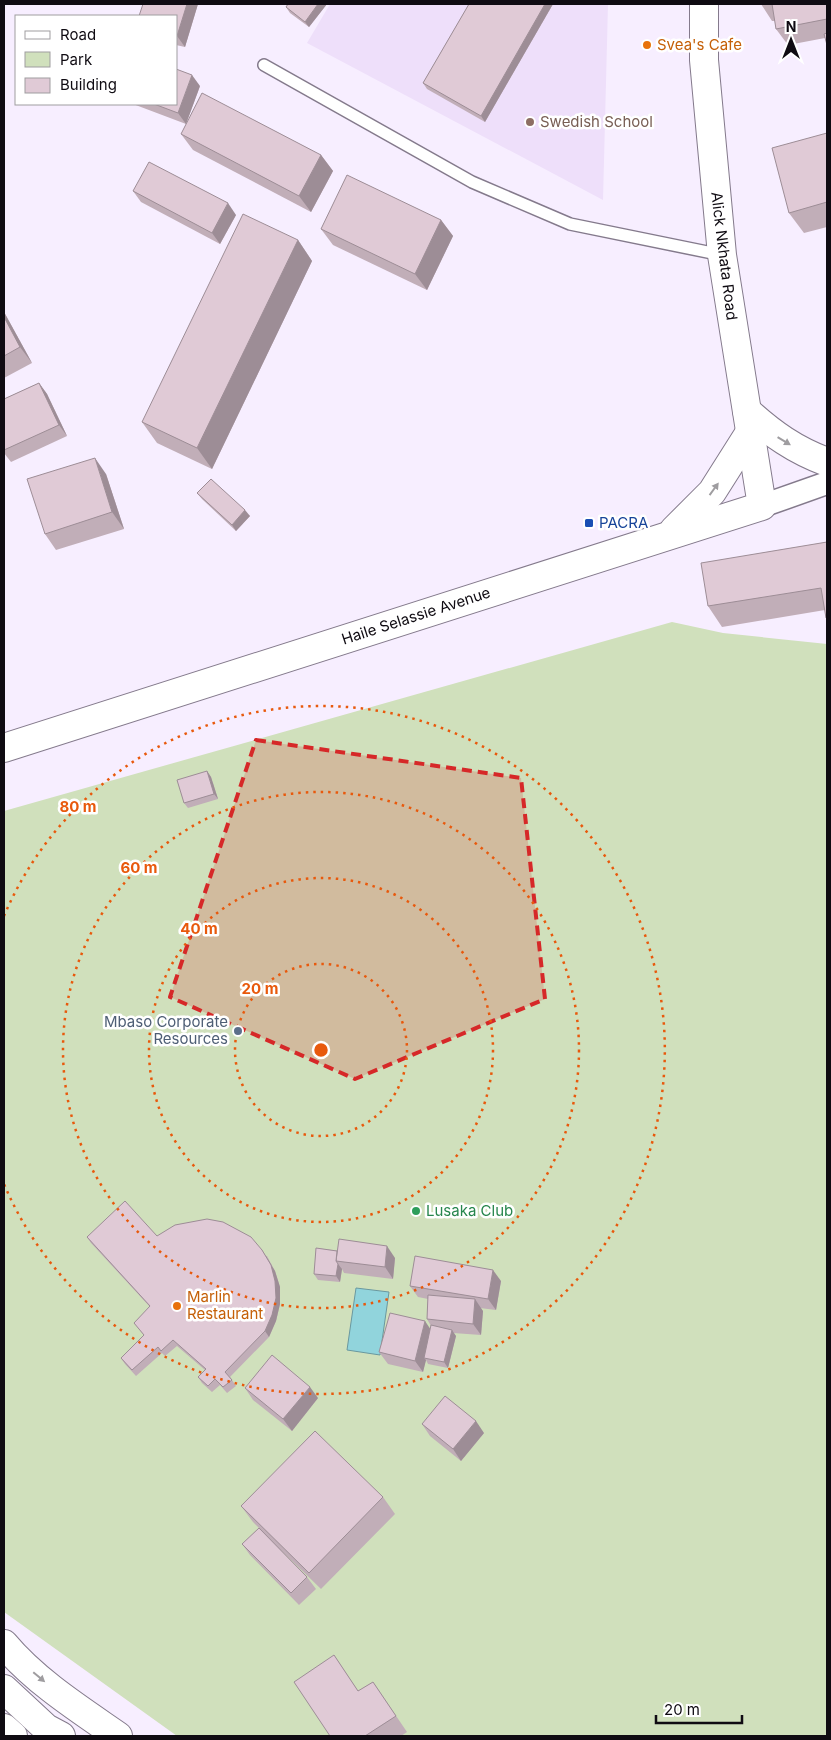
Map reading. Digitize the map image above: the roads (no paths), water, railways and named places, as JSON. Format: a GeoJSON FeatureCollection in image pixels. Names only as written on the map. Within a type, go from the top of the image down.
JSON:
{"type":"FeatureCollection","features":[{"type":"Feature","properties":{"kind":"main road","name":"Alick Nkhata Road"},"geometry":{"type":"LineString","coordinates":[[704,4],[704,60],[722,255],[762,506]]}},
{"type":"Feature","properties":{"kind":"main road"},"geometry":{"type":"LineString","coordinates":[[667,536],[689,517],[712,492],[748,422],[801,452],[827,462]]}},
{"type":"Feature","properties":{"kind":"main road","name":"Haile Selassie Avenue"},"geometry":{"type":"LineString","coordinates":[[4,748],[762,506]]}},
{"type":"Feature","properties":{"kind":"main road"},"geometry":{"type":"LineString","coordinates":[[4,1644],[15,1657],[70,1703],[118,1736]]}},
{"type":"Feature","properties":{"kind":"main road"},"geometry":{"type":"LineString","coordinates":[[4,1689],[46,1728],[61,1736]]}},
{"type":"Feature","properties":{"kind":"main road"},"geometry":{"type":"LineString","coordinates":[[4,1728],[13,1736]]}},
{"type":"Feature","properties":{"kind":"street","name":"Haile Selassie Avenue"},"geometry":{"type":"LineString","coordinates":[[762,506],[827,483]]}},
{"type":"Feature","properties":{"kind":"lane"},"geometry":{"type":"LineString","coordinates":[[264,66],[472,182],[570,224],[722,255]]}},
{"type":"Feature","properties":{"kind":"water"},"geometry":{"type":"Polygon","coordinates":[[[356,1288],[389,1292],[380,1355],[347,1350],[356,1288]]]}},
{"type":"Feature","properties":{"kind":"place","name":"Svea's Cafe"},"geometry":{"type":"Point","coordinates":[647,45]}},
{"type":"Feature","properties":{"kind":"place","name":"Swedish School"},"geometry":{"type":"Point","coordinates":[530,122]}},
{"type":"Feature","properties":{"kind":"place","name":"PACRA"},"geometry":{"type":"Point","coordinates":[589,523]}},
{"type":"Feature","properties":{"kind":"place","name":"Mbaso Corporate Resources"},"geometry":{"type":"Point","coordinates":[238,1031]}},
{"type":"Feature","properties":{"kind":"place","name":"Lusaka Club"},"geometry":{"type":"Point","coordinates":[416,1211]}},
{"type":"Feature","properties":{"kind":"place","name":"Marlin Restaurant"},"geometry":{"type":"Point","coordinates":[177,1306]}}]}
